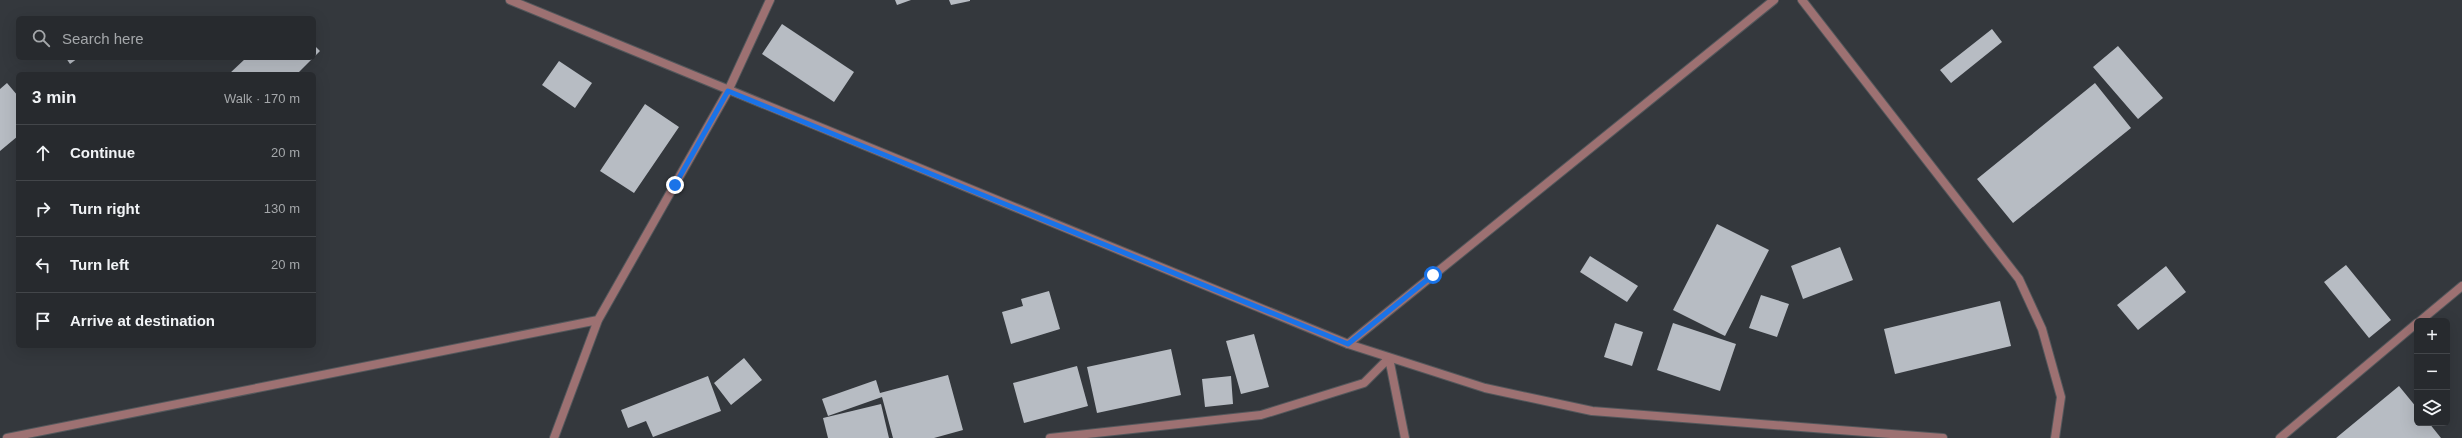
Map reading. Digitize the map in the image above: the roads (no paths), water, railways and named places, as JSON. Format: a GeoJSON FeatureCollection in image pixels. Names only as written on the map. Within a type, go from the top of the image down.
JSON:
{"type":"FeatureCollection","features":[{"type":"Feature","properties":{"kind":"street"},"geometry":{"type":"LineString","coordinates":[[510,0],[728,91],[1348,344],[1485,388],[1592,411],[1943,438]]}},
{"type":"Feature","properties":{"kind":"street"},"geometry":{"type":"LineString","coordinates":[[554,438],[598,320],[728,91],[770,0]]}},
{"type":"Feature","properties":{"kind":"street"},"geometry":{"type":"LineString","coordinates":[[1348,344],[1774,0]]}},
{"type":"Feature","properties":{"kind":"street"},"geometry":{"type":"LineString","coordinates":[[1802,0],[2019,279],[2042,329],[2061,397],[2056,438]]}},
{"type":"Feature","properties":{"kind":"street"},"geometry":{"type":"LineString","coordinates":[[2424,318],[2462,286]]}},
{"type":"Feature","properties":{"kind":"street"},"geometry":{"type":"LineString","coordinates":[[6,438],[598,320]]}},
{"type":"Feature","properties":{"kind":"street"},"geometry":{"type":"LineString","coordinates":[[2280,438],[2414,326]]}},
{"type":"Feature","properties":{"kind":"street"},"geometry":{"type":"LineString","coordinates":[[1050,438],[1261,415],[1364,383],[1388,358]]}},
{"type":"Feature","properties":{"kind":"street"},"geometry":{"type":"LineString","coordinates":[[1388,358],[1405,438]]}}]}
